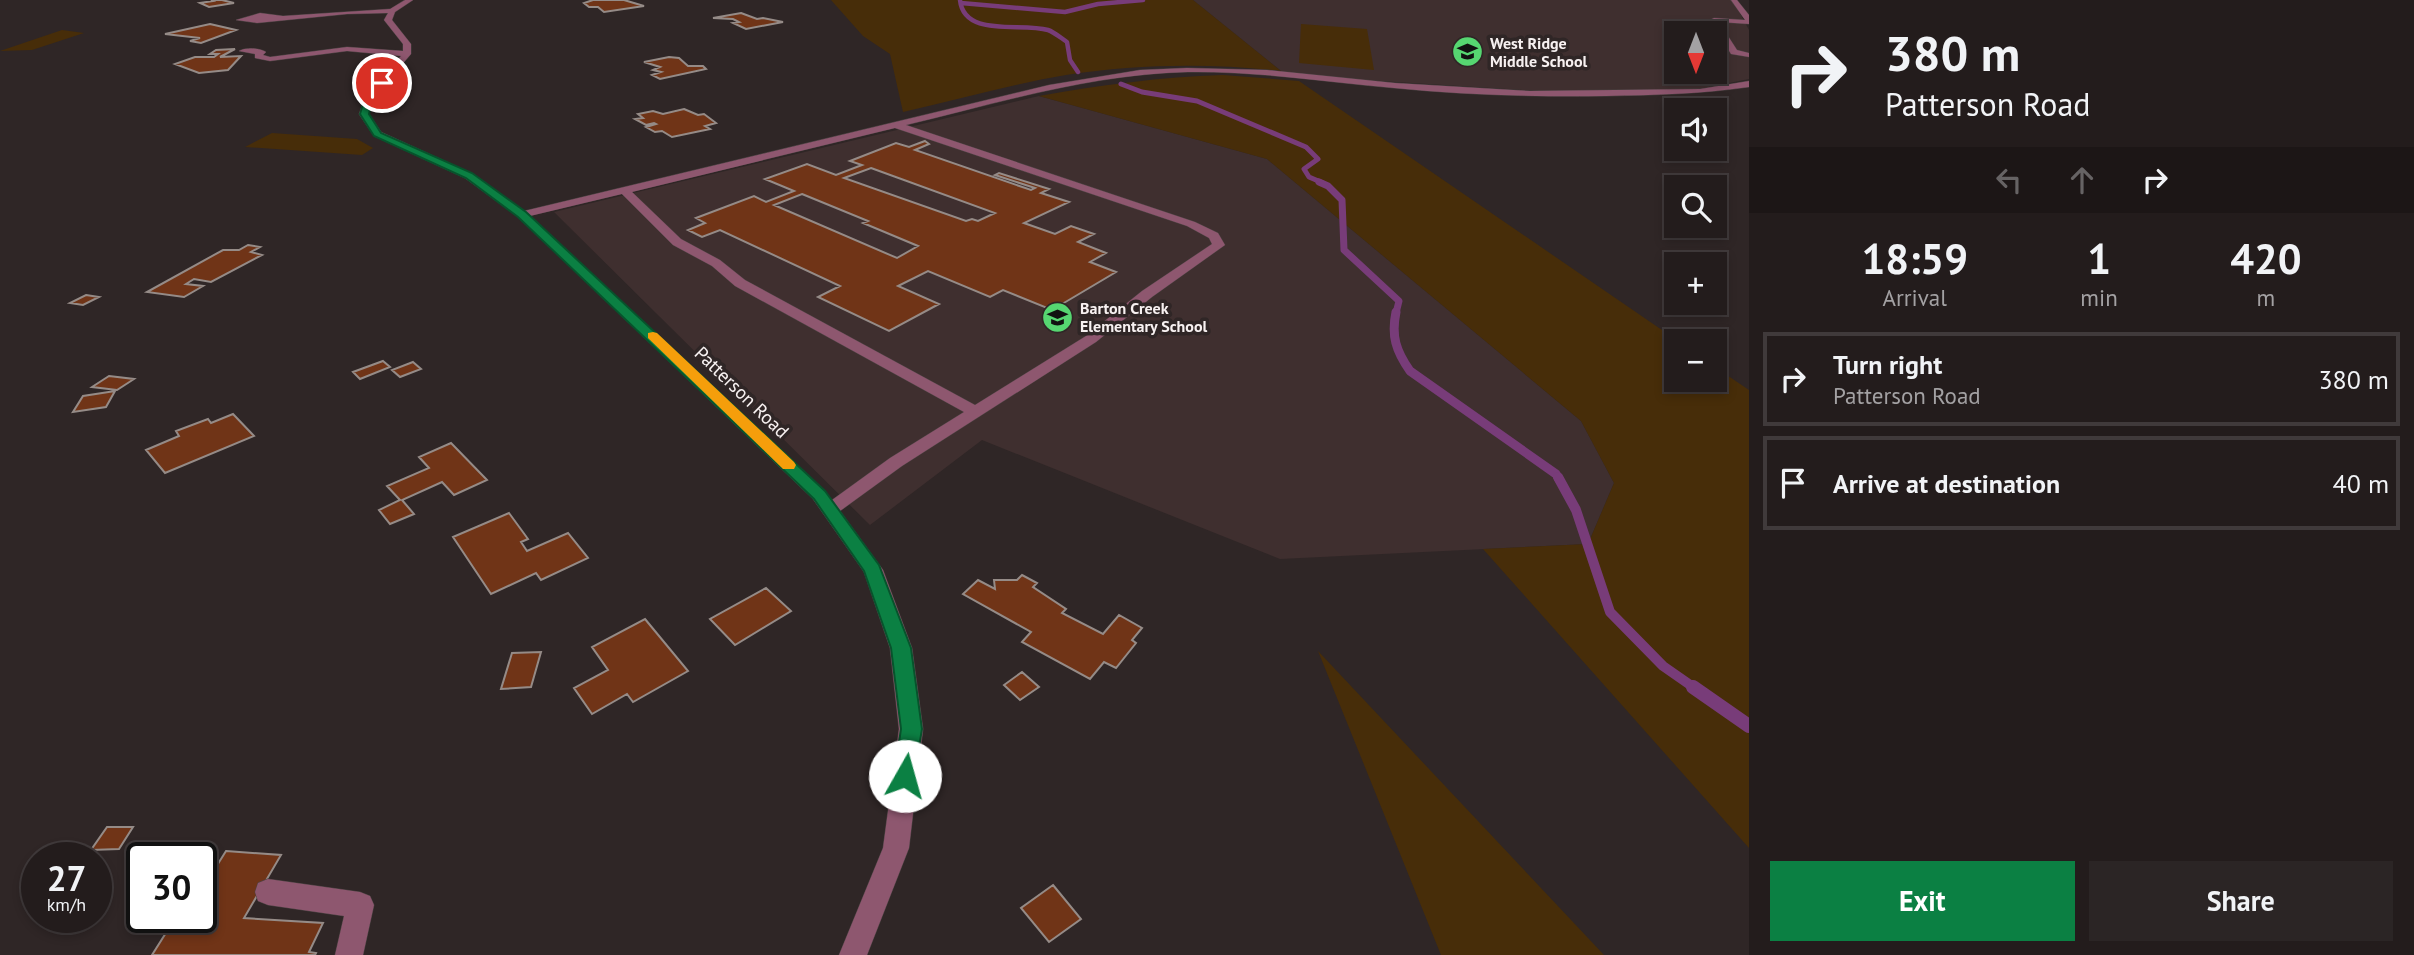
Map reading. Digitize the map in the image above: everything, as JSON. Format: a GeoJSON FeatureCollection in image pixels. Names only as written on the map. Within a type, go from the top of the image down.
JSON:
{"type":"FeatureCollection","features":[{"type":"Feature","properties":{"kind":"street"},"geometry":{"type":"LineString","coordinates":[[243,51],[262,52],[258,56],[270,59],[347,49],[407,54],[407,44],[387,20],[392,11],[410,0]]}},
{"type":"Feature","properties":{"kind":"street"},"geometry":{"type":"LineString","coordinates":[[1734,0],[1749,21]]}},
{"type":"Feature","properties":{"kind":"street"},"geometry":{"type":"LineString","coordinates":[[282,18],[392,11]]}},
{"type":"Feature","properties":{"kind":"street"},"geometry":{"type":"LineString","coordinates":[[1749,21],[1714,20],[1734,52],[1749,55]]}},
{"type":"Feature","properties":{"kind":"street","name":"Patterson Road"},"geometry":{"type":"LineString","coordinates":[[407,54],[369,97],[364,114],[377,134],[469,176],[522,215],[819,495],[873,570],[901,648],[911,729],[896,848],[853,955]]}},
{"type":"Feature","properties":{"kind":"street"},"geometry":{"type":"LineString","coordinates":[[522,215],[1088,80],[1187,70],[1267,72],[1395,86],[1530,94],[1700,92],[1749,84]]}},
{"type":"Feature","properties":{"kind":"street"},"geometry":{"type":"LineString","coordinates":[[830,510],[896,462],[1091,339],[1186,265],[1199,261],[1219,245],[1214,236],[1191,224],[896,125]]}},
{"type":"Feature","properties":{"kind":"street"},"geometry":{"type":"LineString","coordinates":[[624,190],[677,242],[716,263],[740,283],[976,412]]}},
{"type":"Feature","properties":{"kind":"street"},"geometry":{"type":"LineString","coordinates":[[268,891],[360,905],[349,955]]}},
{"type":"Feature","properties":{"kind":"shaded area"},"geometry":{"type":"Polygon","coordinates":[[[831,0],[1193,0],[1281,71],[1173,66],[1093,71],[1025,83],[903,112],[890,54],[863,36],[831,0]]]}},
{"type":"Feature","properties":{"kind":"shaded area","name":"West Ridge Middle School"},"geometry":{"type":"Polygon","coordinates":[[[1193,0],[1733,0],[1749,30],[1749,79],[1727,83],[1727,21],[1664,21],[1664,84],[1724,84],[1699,89],[1539,91],[1286,75],[1193,0]]]}},
{"type":"Feature","properties":{"kind":"shaded area"},"geometry":{"type":"Polygon","coordinates":[[[1301,24],[1367,29],[1374,70],[1299,63],[1301,24]]]}},
{"type":"Feature","properties":{"kind":"shaded area"},"geometry":{"type":"Polygon","coordinates":[[[62,30],[84,33],[32,50],[0,51],[62,30]]]}},
{"type":"Feature","properties":{"kind":"shaded area"},"geometry":{"type":"Polygon","coordinates":[[[1223,75],[1299,81],[1664,331],[1664,392],[1727,392],[1727,375],[1749,390],[1749,848],[1483,549],[1588,544],[1614,483],[1581,421],[1267,159],[1039,96],[1177,78],[1223,75]]]}},
{"type":"Feature","properties":{"kind":"shaded area","name":"Barton Creek Elementary School"},"geometry":{"type":"Polygon","coordinates":[[[1039,96],[1267,159],[1581,421],[1614,483],[1588,544],[1280,559],[982,440],[870,525],[554,212],[1039,96]]]}},
{"type":"Feature","properties":{"kind":"shaded area"},"geometry":{"type":"Polygon","coordinates":[[[272,133],[357,139],[373,148],[362,155],[245,147],[272,133]]]}},
{"type":"Feature","properties":{"kind":"shaded area"},"geometry":{"type":"Polygon","coordinates":[[[1318,651],[1604,955],[1441,955],[1318,651]]]}},
{"type":"Feature","properties":{"kind":"building"},"geometry":{"type":"Polygon","coordinates":[[[211,0],[234,3],[209,7],[200,3],[213,1],[211,0]]]}},
{"type":"Feature","properties":{"kind":"building"},"geometry":{"type":"Polygon","coordinates":[[[593,0],[624,0],[644,6],[604,12],[584,3],[593,0]]]}},
{"type":"Feature","properties":{"kind":"building"},"geometry":{"type":"Polygon","coordinates":[[[741,13],[757,19],[783,22],[746,29],[733,23],[739,22],[733,19],[713,18],[741,13]]]}},
{"type":"Feature","properties":{"kind":"building"},"geometry":{"type":"Polygon","coordinates":[[[210,24],[236,30],[201,43],[190,41],[200,38],[165,34],[210,24]]]}},
{"type":"Feature","properties":{"kind":"building"},"geometry":{"type":"Polygon","coordinates":[[[235,49],[220,57],[241,56],[228,70],[199,73],[175,64],[195,57],[214,57],[218,54],[210,54],[216,50],[235,49]]]}},
{"type":"Feature","properties":{"kind":"building"},"geometry":{"type":"Polygon","coordinates":[[[669,57],[679,58],[688,66],[703,66],[706,69],[660,79],[652,75],[661,72],[653,70],[660,67],[644,62],[669,57]]]}},
{"type":"Feature","properties":{"kind":"building"},"geometry":{"type":"Polygon","coordinates":[[[684,109],[698,115],[704,114],[716,123],[705,126],[710,129],[672,137],[646,127],[656,124],[654,123],[646,125],[635,119],[643,118],[638,114],[653,111],[663,114],[684,109]]]}},
{"type":"Feature","properties":{"kind":"building"},"geometry":{"type":"Polygon","coordinates":[[[925,141],[929,144],[915,150],[1031,190],[1035,188],[995,175],[999,173],[1049,189],[1041,193],[1069,202],[1024,223],[1055,234],[1071,226],[1094,234],[1078,242],[1106,253],[1090,262],[1116,272],[1052,310],[1003,290],[990,297],[928,271],[898,286],[939,304],[889,331],[818,297],[840,286],[720,230],[702,237],[688,230],[705,223],[696,218],[754,196],[766,202],[794,191],[765,179],[807,164],[836,175],[862,165],[850,161],[896,143],[909,147],[925,141]],[[871,168],[844,178],[966,221],[978,221],[995,213],[871,168]],[[802,194],[774,205],[897,258],[918,246],[863,223],[868,221],[802,194]]]}},
{"type":"Feature","properties":{"kind":"building"},"geometry":{"type":"Polygon","coordinates":[[[248,245],[260,247],[251,252],[262,255],[211,282],[194,279],[186,284],[203,286],[184,297],[147,292],[223,250],[239,250],[248,245]]]}},
{"type":"Feature","properties":{"kind":"building"},"geometry":{"type":"Polygon","coordinates":[[[86,295],[99,297],[83,305],[70,303],[86,295]]]}},
{"type":"Feature","properties":{"kind":"building"},"geometry":{"type":"Polygon","coordinates":[[[383,361],[390,367],[360,379],[353,372],[383,361]]]}},
{"type":"Feature","properties":{"kind":"building"},"geometry":{"type":"Polygon","coordinates":[[[413,362],[421,369],[400,377],[392,370],[413,362]]]}},
{"type":"Feature","properties":{"kind":"building"},"geometry":{"type":"Polygon","coordinates":[[[109,376],[134,379],[117,390],[92,387],[109,376]]]}},
{"type":"Feature","properties":{"kind":"building"},"geometry":{"type":"Polygon","coordinates":[[[115,391],[106,407],[73,412],[83,396],[115,391]]]}},
{"type":"Feature","properties":{"kind":"building"},"geometry":{"type":"Polygon","coordinates":[[[233,414],[254,436],[165,473],[146,450],[179,436],[176,431],[208,419],[211,423],[233,414]]]}},
{"type":"Feature","properties":{"kind":"building"},"geometry":{"type":"Polygon","coordinates":[[[451,443],[487,480],[454,495],[442,482],[402,500],[414,514],[390,524],[379,510],[400,500],[387,486],[429,468],[419,457],[451,443]]]}},
{"type":"Feature","properties":{"kind":"building"},"geometry":{"type":"Polygon","coordinates":[[[509,513],[528,539],[521,542],[527,551],[568,533],[588,558],[541,580],[536,573],[491,594],[453,537],[509,513]]]}},
{"type":"Feature","properties":{"kind":"building"},"geometry":{"type":"Polygon","coordinates":[[[1022,575],[1037,583],[1033,587],[1066,609],[1062,613],[1103,634],[1119,615],[1142,628],[1132,640],[1136,643],[1116,668],[1104,662],[1090,679],[1022,642],[1031,632],[963,594],[978,580],[995,589],[994,580],[1017,580],[1022,575]]]}},
{"type":"Feature","properties":{"kind":"building"},"geometry":{"type":"Polygon","coordinates":[[[766,588],[791,611],[735,645],[710,619],[766,588]]]}},
{"type":"Feature","properties":{"kind":"building"},"geometry":{"type":"Polygon","coordinates":[[[645,619],[688,671],[633,702],[627,694],[592,714],[574,688],[608,670],[592,647],[645,619]]]}},
{"type":"Feature","properties":{"kind":"building"},"geometry":{"type":"Polygon","coordinates":[[[541,652],[531,687],[501,689],[512,653],[541,652]]]}},
{"type":"Feature","properties":{"kind":"building"},"geometry":{"type":"Polygon","coordinates":[[[1022,672],[1039,687],[1020,700],[1004,685],[1022,672]]]}},
{"type":"Feature","properties":{"kind":"building"},"geometry":{"type":"Polygon","coordinates":[[[107,827],[133,827],[119,849],[112,849],[112,842],[97,842],[107,827]]]}},
{"type":"Feature","properties":{"kind":"building"},"geometry":{"type":"Polygon","coordinates":[[[226,851],[281,855],[244,918],[323,923],[309,952],[316,953],[315,955],[152,955],[166,933],[217,933],[217,865],[226,851]]]}},
{"type":"Feature","properties":{"kind":"building"},"geometry":{"type":"Polygon","coordinates":[[[1053,885],[1081,919],[1049,942],[1021,908],[1053,885]]]}},
{"type":"Feature","properties":{"kind":"waterway"},"geometry":{"type":"LineString","coordinates":[[961,3],[1065,12],[1098,4],[1143,0]]}},
{"type":"Feature","properties":{"kind":"waterway"},"geometry":{"type":"LineString","coordinates":[[961,3],[964,12],[972,20],[982,24],[1037,28],[1055,34],[1067,42],[1070,60],[1078,72]]}},
{"type":"Feature","properties":{"kind":"waterway"},"geometry":{"type":"LineString","coordinates":[[1121,84],[1142,92],[1197,101],[1306,147],[1318,159],[1304,169],[1309,177],[1323,183]]}},
{"type":"Feature","properties":{"kind":"waterway"},"geometry":{"type":"LineString","coordinates":[[1319,182],[1328,186],[1342,200],[1344,250],[1399,301],[1396,313]]}},
{"type":"Feature","properties":{"kind":"waterway"},"geometry":{"type":"LineString","coordinates":[[1396,312],[1396,343],[1410,371],[1556,474],[1559,479]]}},
{"type":"Feature","properties":{"kind":"waterway"},"geometry":{"type":"LineString","coordinates":[[1558,477],[1576,510],[1610,612],[1663,666],[1696,689]]}},
{"type":"Feature","properties":{"kind":"waterway"},"geometry":{"type":"LineString","coordinates":[[1693,687],[1749,726]]}},
{"type":"Feature","properties":{"kind":"slow traffic"},"geometry":{"type":"LineString","coordinates":[[653,336],[789,465]]}},
{"type":"Feature","properties":{"kind":"place","name":"West Ridge Middle School"},"geometry":{"type":"Point","coordinates":[1467,52]}},
{"type":"Feature","properties":{"kind":"place","name":"Barton Creek Elementary School"},"geometry":{"type":"Point","coordinates":[1057,317]}},
{"type":"Feature","properties":{"kind":"route"},"geometry":{"type":"LineString","coordinates":[[382,83],[369,97],[364,114],[377,134],[469,176],[522,215],[603,288],[819,495],[873,570],[901,648],[911,729],[905,776]]}}]}
